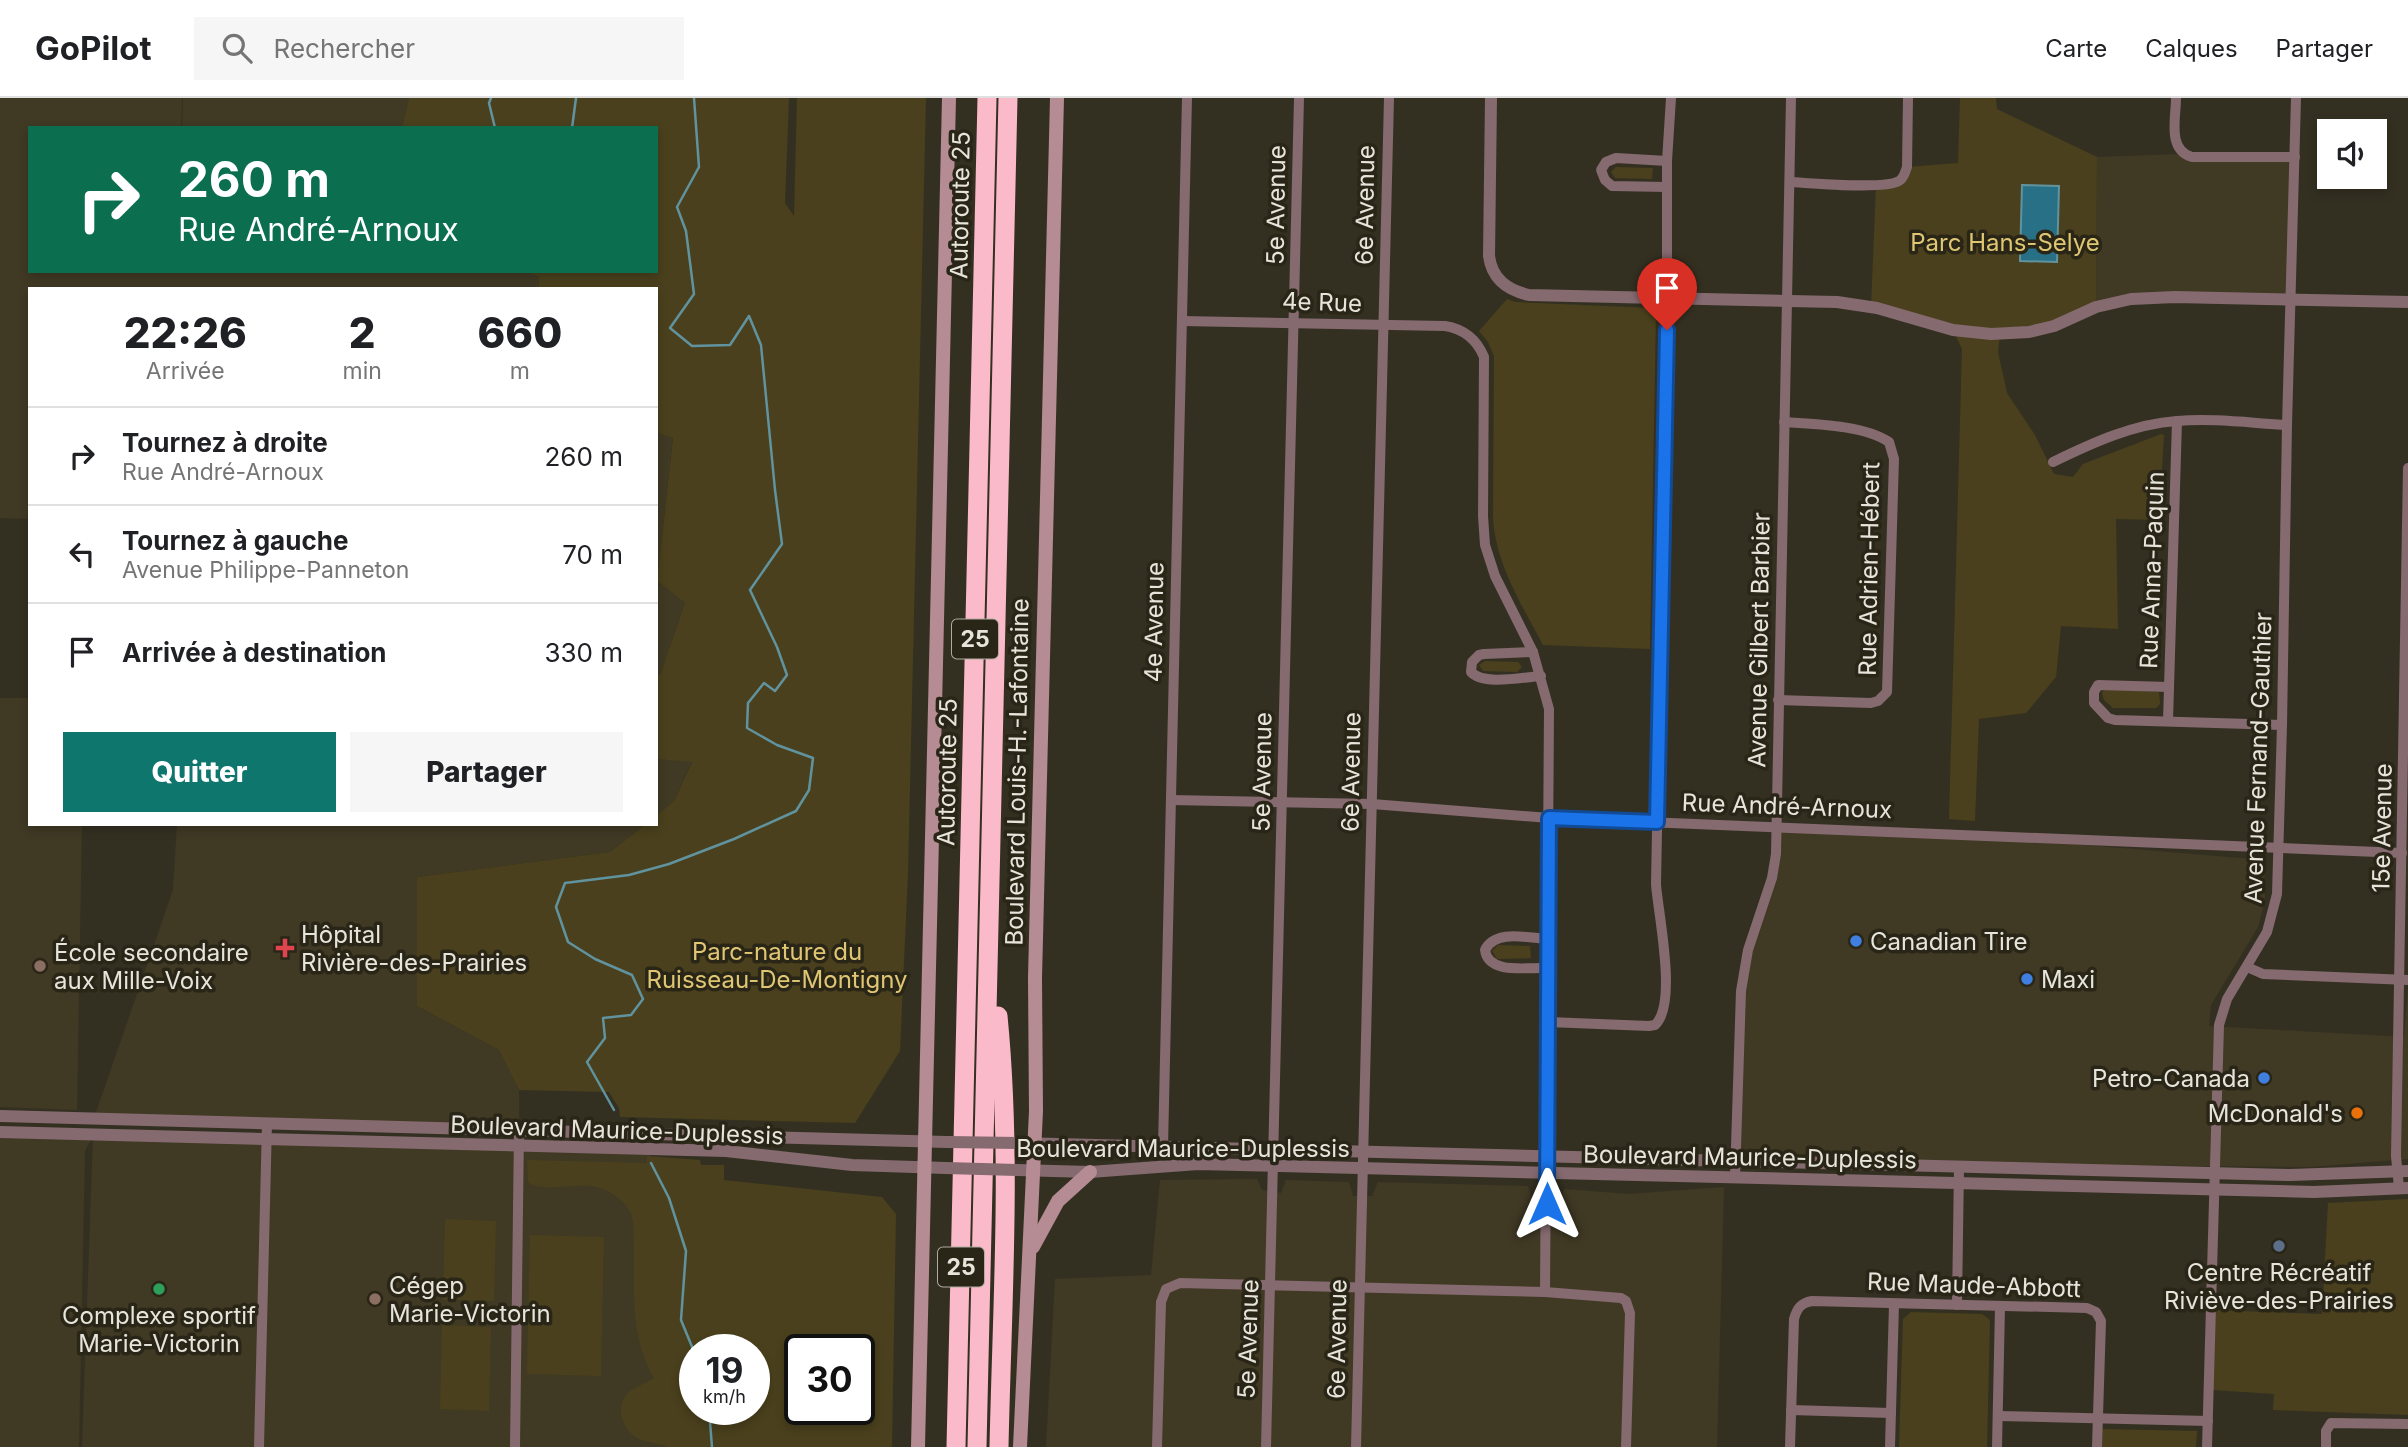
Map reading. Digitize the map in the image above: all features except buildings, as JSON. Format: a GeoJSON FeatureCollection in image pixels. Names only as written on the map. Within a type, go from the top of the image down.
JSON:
{"type":"FeatureCollection","features":[{"type":"Feature","properties":{"kind":"highway","name":"Autoroute 25"},"geometry":{"type":"LineString","coordinates":[[956,1447],[987,98]]}},
{"type":"Feature","properties":{"kind":"highway","name":"Autoroute 25"},"geometry":{"type":"LineString","coordinates":[[977,1447],[1008,98]]}},
{"type":"Feature","properties":{"kind":"highway"},"geometry":{"type":"LineString","coordinates":[[989,935],[1002,1059],[1004,1119],[999,1447]]}},
{"type":"Feature","properties":{"kind":"highway"},"geometry":{"type":"LineString","coordinates":[[946,1447],[959,1353]]}},
{"type":"Feature","properties":{"kind":"main road"},"geometry":{"type":"LineString","coordinates":[[918,1447],[949,98]]}},
{"type":"Feature","properties":{"kind":"main road","name":"Boulevard Louis-H.-Lafontaine"},"geometry":{"type":"LineString","coordinates":[[1020,1447],[1034,1170],[1035,978],[1057,98]]}},
{"type":"Feature","properties":{"kind":"main road"},"geometry":{"type":"LineString","coordinates":[[1030,1251],[1058,1201],[1090,1172]]}},
{"type":"Feature","properties":{"kind":"street","name":"4e Avenue"},"geometry":{"type":"LineString","coordinates":[[1163,1147],[1187,98]]}},
{"type":"Feature","properties":{"kind":"street","name":"5e Avenue"},"geometry":{"type":"LineString","coordinates":[[1266,1447],[1299,98]]}},
{"type":"Feature","properties":{"kind":"street","name":"6e Avenue"},"geometry":{"type":"LineString","coordinates":[[1356,1447],[1389,98]]}},
{"type":"Feature","properties":{"kind":"street"},"geometry":{"type":"LineString","coordinates":[[1492,98],[1489,256],[1491,269],[1504,286],[1515,292],[1529,295],[1837,302],[1871,307],[1953,330],[1991,334],[2029,332],[2054,326],[2096,307],[2131,299],[2175,297],[2408,302]]}},
{"type":"Feature","properties":{"kind":"street"},"geometry":{"type":"LineString","coordinates":[[1548,1022],[1649,1026],[1661,1020],[1664,1012],[1664,947],[1657,903],[1657,822],[1667,161],[1671,98]]}},
{"type":"Feature","properties":{"kind":"street","name":"Avenue Gilbert Barbier"},"geometry":{"type":"LineString","coordinates":[[1735,1178],[1741,992],[1748,950],[1772,878],[1776,854],[1791,98]]}},
{"type":"Feature","properties":{"kind":"street"},"geometry":{"type":"LineString","coordinates":[[1790,182],[1876,185],[1898,181],[1907,167],[1908,98]]}},
{"type":"Feature","properties":{"kind":"street"},"geometry":{"type":"LineString","coordinates":[[2176,98],[2176,146],[2183,154],[2192,157],[2295,158]]}},
{"type":"Feature","properties":{"kind":"street","name":"Avenue Fernand-Gauthier"},"geometry":{"type":"LineString","coordinates":[[2207,1447],[2220,1025],[2227,999],[2260,947],[2272,921],[2280,850],[2296,98]]}},
{"type":"Feature","properties":{"kind":"street"},"geometry":{"type":"LineString","coordinates":[[1667,161],[1616,159],[1606,162],[1601,170],[1605,180],[1612,186],[1667,187]]}},
{"type":"Feature","properties":{"kind":"street","name":"4e Rue"},"geometry":{"type":"LineString","coordinates":[[1182,321],[1445,326],[1461,330],[1468,335],[1481,349],[1486,366],[1483,516],[1485,545],[1495,576],[1533,652]]}},
{"type":"Feature","properties":{"kind":"street"},"geometry":{"type":"LineString","coordinates":[[2053,462],[2096,442],[2148,425],[2212,420],[2287,425]]}},
{"type":"Feature","properties":{"kind":"street","name":"Rue Anna-Paquin"},"geometry":{"type":"LineString","coordinates":[[2168,721],[2177,421]]}},
{"type":"Feature","properties":{"kind":"street","name":"Rue Adrien-Hébert"},"geometry":{"type":"LineString","coordinates":[[1779,700],[1871,703],[1883,698],[1887,692],[1894,459],[1889,442],[1874,434],[1784,422]]}},
{"type":"Feature","properties":{"kind":"street","name":"15e Avenue"},"geometry":{"type":"LineString","coordinates":[[2404,1188],[2403,1172],[2396,1156],[2404,980],[2402,853],[2406,737],[2408,468]]}},
{"type":"Feature","properties":{"kind":"street"},"geometry":{"type":"LineString","coordinates":[[1541,676],[1486,680],[1475,676],[1471,671],[1472,662],[1479,655],[1533,652],[1541,676],[1549,709],[1545,1292]]}},
{"type":"Feature","properties":{"kind":"street"},"geometry":{"type":"LineString","coordinates":[[2169,687],[2098,685],[2095,688],[2094,703],[2105,715],[2115,720],[2282,725]]}},
{"type":"Feature","properties":{"kind":"street","name":"Rue André-Arnoux"},"geometry":{"type":"LineString","coordinates":[[1171,800],[1372,804],[1549,818],[2402,853]]}},
{"type":"Feature","properties":{"kind":"street"},"geometry":{"type":"LineString","coordinates":[[1547,968],[1496,967],[1488,960],[1485,950],[1490,941],[1499,937],[1548,939]]}},
{"type":"Feature","properties":{"kind":"street"},"geometry":{"type":"LineString","coordinates":[[2247,967],[2263,974],[2404,980]]}},
{"type":"Feature","properties":{"kind":"street","name":"Boulevard Maurice-Duplessis"},"geometry":{"type":"LineString","coordinates":[[0,1116],[2215,1173],[2313,1175],[2403,1172]]}},
{"type":"Feature","properties":{"kind":"street"},"geometry":{"type":"LineString","coordinates":[[259,1447],[267,1123]]}},
{"type":"Feature","properties":{"kind":"street"},"geometry":{"type":"LineString","coordinates":[[515,1447],[519,1130]]}},
{"type":"Feature","properties":{"kind":"street","name":"Boulevard Maurice-Duplessis"},"geometry":{"type":"LineString","coordinates":[[0,1132],[726,1151],[852,1165],[1090,1172],[1198,1164],[2314,1192],[2404,1188]]}},
{"type":"Feature","properties":{"kind":"street"},"geometry":{"type":"LineString","coordinates":[[1957,1305],[1959,1167]]}},
{"type":"Feature","properties":{"kind":"street"},"geometry":{"type":"LineString","coordinates":[[1157,1447],[1161,1302],[1166,1289],[1180,1283],[1615,1296],[1626,1301],[1630,1313],[1626,1447]]}},
{"type":"Feature","properties":{"kind":"street","name":"Rue Maude-Abbott"},"geometry":{"type":"LineString","coordinates":[[1791,1410],[1794,1319],[1799,1307],[1804,1303],[1812,1301],[2087,1308],[2096,1312],[2101,1321],[2097,1447]]}},
{"type":"Feature","properties":{"kind":"street"},"geometry":{"type":"LineString","coordinates":[[1890,1447],[1894,1304]]}},
{"type":"Feature","properties":{"kind":"street"},"geometry":{"type":"LineString","coordinates":[[1997,1447],[2000,1307]]}},
{"type":"Feature","properties":{"kind":"street"},"geometry":{"type":"LineString","coordinates":[[1790,1447],[1791,1410],[1891,1413]]}},
{"type":"Feature","properties":{"kind":"street"},"geometry":{"type":"LineString","coordinates":[[1998,1416],[2208,1421]]}},
{"type":"Feature","properties":{"kind":"street"},"geometry":{"type":"LineString","coordinates":[[2326,1442],[2328,1425],[2336,1422],[2408,1424]]}},
{"type":"Feature","properties":{"kind":"shaded area"},"geometry":{"type":"Polygon","coordinates":[[[0,98],[182,98],[181,126],[28,126],[28,273],[530,273],[539,277],[538,287],[28,287],[28,519],[0,518],[0,98]]]}},
{"type":"Feature","properties":{"kind":"shaded area"},"geometry":{"type":"Polygon","coordinates":[[[183,98],[409,98],[402,126],[182,126],[183,98]]]}},
{"type":"Feature","properties":{"kind":"shaded area"},"geometry":{"type":"Polygon","coordinates":[[[2183,154],[2295,157],[2292,300],[2175,297],[2096,307],[2097,157],[2183,154]]]}},
{"type":"Feature","properties":{"kind":"shaded area"},"geometry":{"type":"Polygon","coordinates":[[[658,433],[673,437],[658,572],[658,433]]]}},
{"type":"Feature","properties":{"kind":"shaded area"},"geometry":{"type":"Polygon","coordinates":[[[658,582],[685,603],[658,675],[658,582]]]}},
{"type":"Feature","properties":{"kind":"shaded area","name":"École secondaire aux Mille-Voix"},"geometry":{"type":"Polygon","coordinates":[[[0,698],[28,698],[28,826],[82,826],[77,1110],[0,1107],[0,698]]]}},
{"type":"Feature","properties":{"kind":"shaded area"},"geometry":{"type":"Polygon","coordinates":[[[658,759],[692,761],[674,801],[658,814],[658,759]]]}},
{"type":"Feature","properties":{"kind":"shaded area","name":"Hôpital Rivière-des-Prairies"},"geometry":{"type":"Polygon","coordinates":[[[177,826],[643,826],[610,852],[417,877],[417,1006],[499,1050],[519,1090],[519,1130],[94,1118],[173,890],[177,826]]]}},
{"type":"Feature","properties":{"kind":"shaded area"},"geometry":{"type":"Polygon","coordinates":[[[1776,826],[1968,835],[2264,860],[2265,900],[2258,927],[2211,1005],[2209,1026],[2404,1037],[2408,987],[2408,1159],[2311,1167],[1736,1162],[1741,991],[1765,902],[1776,826]]]}},
{"type":"Feature","properties":{"kind":"shaded area","name":"Cégep Marie-Victorin"},"geometry":{"type":"Polygon","coordinates":[[[0,1132],[650,1152],[675,1447],[82,1447],[93,1136],[85,1151],[79,1447],[0,1447],[0,1132]]]}},
{"type":"Feature","properties":{"kind":"shaded area"},"geometry":{"type":"Polygon","coordinates":[[[1257,1179],[1262,1190],[1281,1193],[1286,1180],[1349,1182],[1353,1196],[1372,1196],[1378,1182],[1528,1186],[1532,1200],[1562,1202],[1564,1189],[1629,1194],[1724,1187],[1717,1447],[1046,1447],[1055,1279],[1151,1275],[1160,1180],[1257,1179]]]}},
{"type":"Feature","properties":{"kind":"green space","name":"Parc-nature du Ruisseau-De-Montigny"},"geometry":{"type":"Polygon","coordinates":[[[409,98],[789,98],[785,203],[794,216],[797,98],[926,98],[908,873],[900,1051],[855,1123],[620,1117],[619,1108],[609,1092],[519,1090],[499,1050],[417,1006],[417,877],[610,852],[643,826],[658,826],[658,814],[674,801],[692,762],[658,759],[658,675],[685,603],[658,582],[673,438],[658,433],[658,287],[538,287],[539,277],[530,273],[658,273],[658,126],[402,126],[409,98]]]}},
{"type":"Feature","properties":{"kind":"green space","name":"Parc Hans-Selye"},"geometry":{"type":"Polygon","coordinates":[[[1960,98],[1996,98],[1997,109],[2097,157],[2096,307],[2054,326],[2000,334],[1998,352],[2007,393],[2035,435],[2054,474],[2073,477],[2083,464],[2164,435],[2159,520],[2116,519],[2118,629],[2061,626],[2056,677],[2026,713],[1979,719],[1975,821],[1949,819],[1962,349],[1953,330],[1871,307],[1876,185],[1889,184],[1907,167],[1958,163],[1960,98]]]}},
{"type":"Feature","properties":{"kind":"green space"},"geometry":{"type":"Polygon","coordinates":[[[1616,167],[1653,168],[1652,179],[1615,178],[1611,172],[1616,167]]]}},
{"type":"Feature","properties":{"kind":"green space"},"geometry":{"type":"Polygon","coordinates":[[[1507,299],[1515,302],[1652,308],[1656,312],[1650,649],[1543,645],[1505,568],[1499,552],[1493,518],[1494,356],[1479,331],[1507,299]]]}},
{"type":"Feature","properties":{"kind":"green space"},"geometry":{"type":"Polygon","coordinates":[[[1485,661],[1518,662],[1522,667],[1517,672],[1483,671],[1479,665],[1485,661]]]}},
{"type":"Feature","properties":{"kind":"green space"},"geometry":{"type":"Polygon","coordinates":[[[2105,689],[2159,692],[2160,704],[2156,708],[2113,708],[2104,700],[2102,693],[2105,689]]]}},
{"type":"Feature","properties":{"kind":"green space"},"geometry":{"type":"Polygon","coordinates":[[[1498,945],[1530,946],[1531,958],[1497,959],[1492,951],[1498,945]]]}},
{"type":"Feature","properties":{"kind":"green space"},"geometry":{"type":"Polygon","coordinates":[[[647,1156],[700,1160],[701,1165],[724,1165],[724,1180],[882,1197],[896,1214],[892,1447],[667,1447],[635,1436],[622,1419],[622,1404],[630,1391],[654,1378],[641,1348],[635,1317],[631,1214],[615,1196],[603,1189],[532,1185],[528,1182],[527,1160],[647,1163],[647,1156]]]}},
{"type":"Feature","properties":{"kind":"green space"},"geometry":{"type":"Polygon","coordinates":[[[2408,1199],[2408,1415],[2273,1410],[2274,1394],[2212,1390],[2214,1310],[2322,1314],[2328,1203],[2408,1199]]]}},
{"type":"Feature","properties":{"kind":"green space"},"geometry":{"type":"Polygon","coordinates":[[[445,1219],[496,1221],[494,1301],[443,1300],[445,1219]]]}},
{"type":"Feature","properties":{"kind":"green space"},"geometry":{"type":"Polygon","coordinates":[[[530,1235],[604,1237],[601,1376],[527,1374],[530,1235]]]}},
{"type":"Feature","properties":{"kind":"green space"},"geometry":{"type":"Polygon","coordinates":[[[1911,1312],[1982,1314],[1990,1320],[1987,1447],[1899,1447],[1903,1319],[1911,1312]]]}},
{"type":"Feature","properties":{"kind":"green space"},"geometry":{"type":"Polygon","coordinates":[[[442,1325],[491,1327],[489,1411],[440,1409],[442,1325]]]}},
{"type":"Feature","properties":{"kind":"green space"},"geometry":{"type":"Polygon","coordinates":[[[2101,1429],[2197,1431],[2196,1447],[2100,1447],[2101,1429]]]}},
{"type":"Feature","properties":{"kind":"water"},"geometry":{"type":"Polygon","coordinates":[[[2022,185],[2059,186],[2057,262],[2020,261],[2022,185]]]}},
{"type":"Feature","properties":{"kind":"waterway"},"geometry":{"type":"LineString","coordinates":[[491,98],[489,103],[495,126]]}},
{"type":"Feature","properties":{"kind":"waterway"},"geometry":{"type":"LineString","coordinates":[[572,126],[576,98]]}},
{"type":"Feature","properties":{"kind":"waterway"},"geometry":{"type":"LineString","coordinates":[[614,1110],[587,1062],[605,1038],[603,1018],[631,1015],[643,999],[632,975],[595,959],[568,942],[556,907],[565,883],[629,875],[669,864],[796,811],[809,790],[813,758],[777,745],[747,728],[748,703],[764,683],[775,691],[787,675],[750,590],[782,544],[761,345],[749,316],[730,345],[692,346],[670,328],[694,294],[686,231],[677,207],[699,167],[694,98]]}},
{"type":"Feature","properties":{"kind":"waterway"},"geometry":{"type":"LineString","coordinates":[[651,1163],[669,1198],[686,1251],[681,1320],[687,1334]]}},
{"type":"Feature","properties":{"kind":"waterway"},"geometry":{"type":"LineString","coordinates":[[710,1425],[712,1447]]}},
{"type":"Feature","properties":{"kind":"place","name":"Canadian Tire"},"geometry":{"type":"Point","coordinates":[1856,941]}},
{"type":"Feature","properties":{"kind":"place","name":"Hôpital Rivière-des-Prairies"},"geometry":{"type":"Point","coordinates":[285,948]}},
{"type":"Feature","properties":{"kind":"place","name":"École secondaire aux Mille-Voix"},"geometry":{"type":"Point","coordinates":[40,966]}},
{"type":"Feature","properties":{"kind":"place","name":"Maxi"},"geometry":{"type":"Point","coordinates":[2027,979]}},
{"type":"Feature","properties":{"kind":"place","name":"Petro-Canada"},"geometry":{"type":"Point","coordinates":[2264,1078]}},
{"type":"Feature","properties":{"kind":"place","name":"McDonald's"},"geometry":{"type":"Point","coordinates":[2357,1113]}},
{"type":"Feature","properties":{"kind":"place","name":"Centre Récréatif Riviève-des-Prairies"},"geometry":{"type":"Point","coordinates":[2279,1246]}},
{"type":"Feature","properties":{"kind":"place","name":"Complexe sportif Marie-Victorin"},"geometry":{"type":"Point","coordinates":[159,1289]}},
{"type":"Feature","properties":{"kind":"place","name":"Cégep Marie-Victorin"},"geometry":{"type":"Point","coordinates":[375,1299]}},
{"type":"Feature","properties":{"kind":"route"},"geometry":{"type":"LineString","coordinates":[[1547,1204],[1549,818],[1657,822],[1667,330]]}}]}
